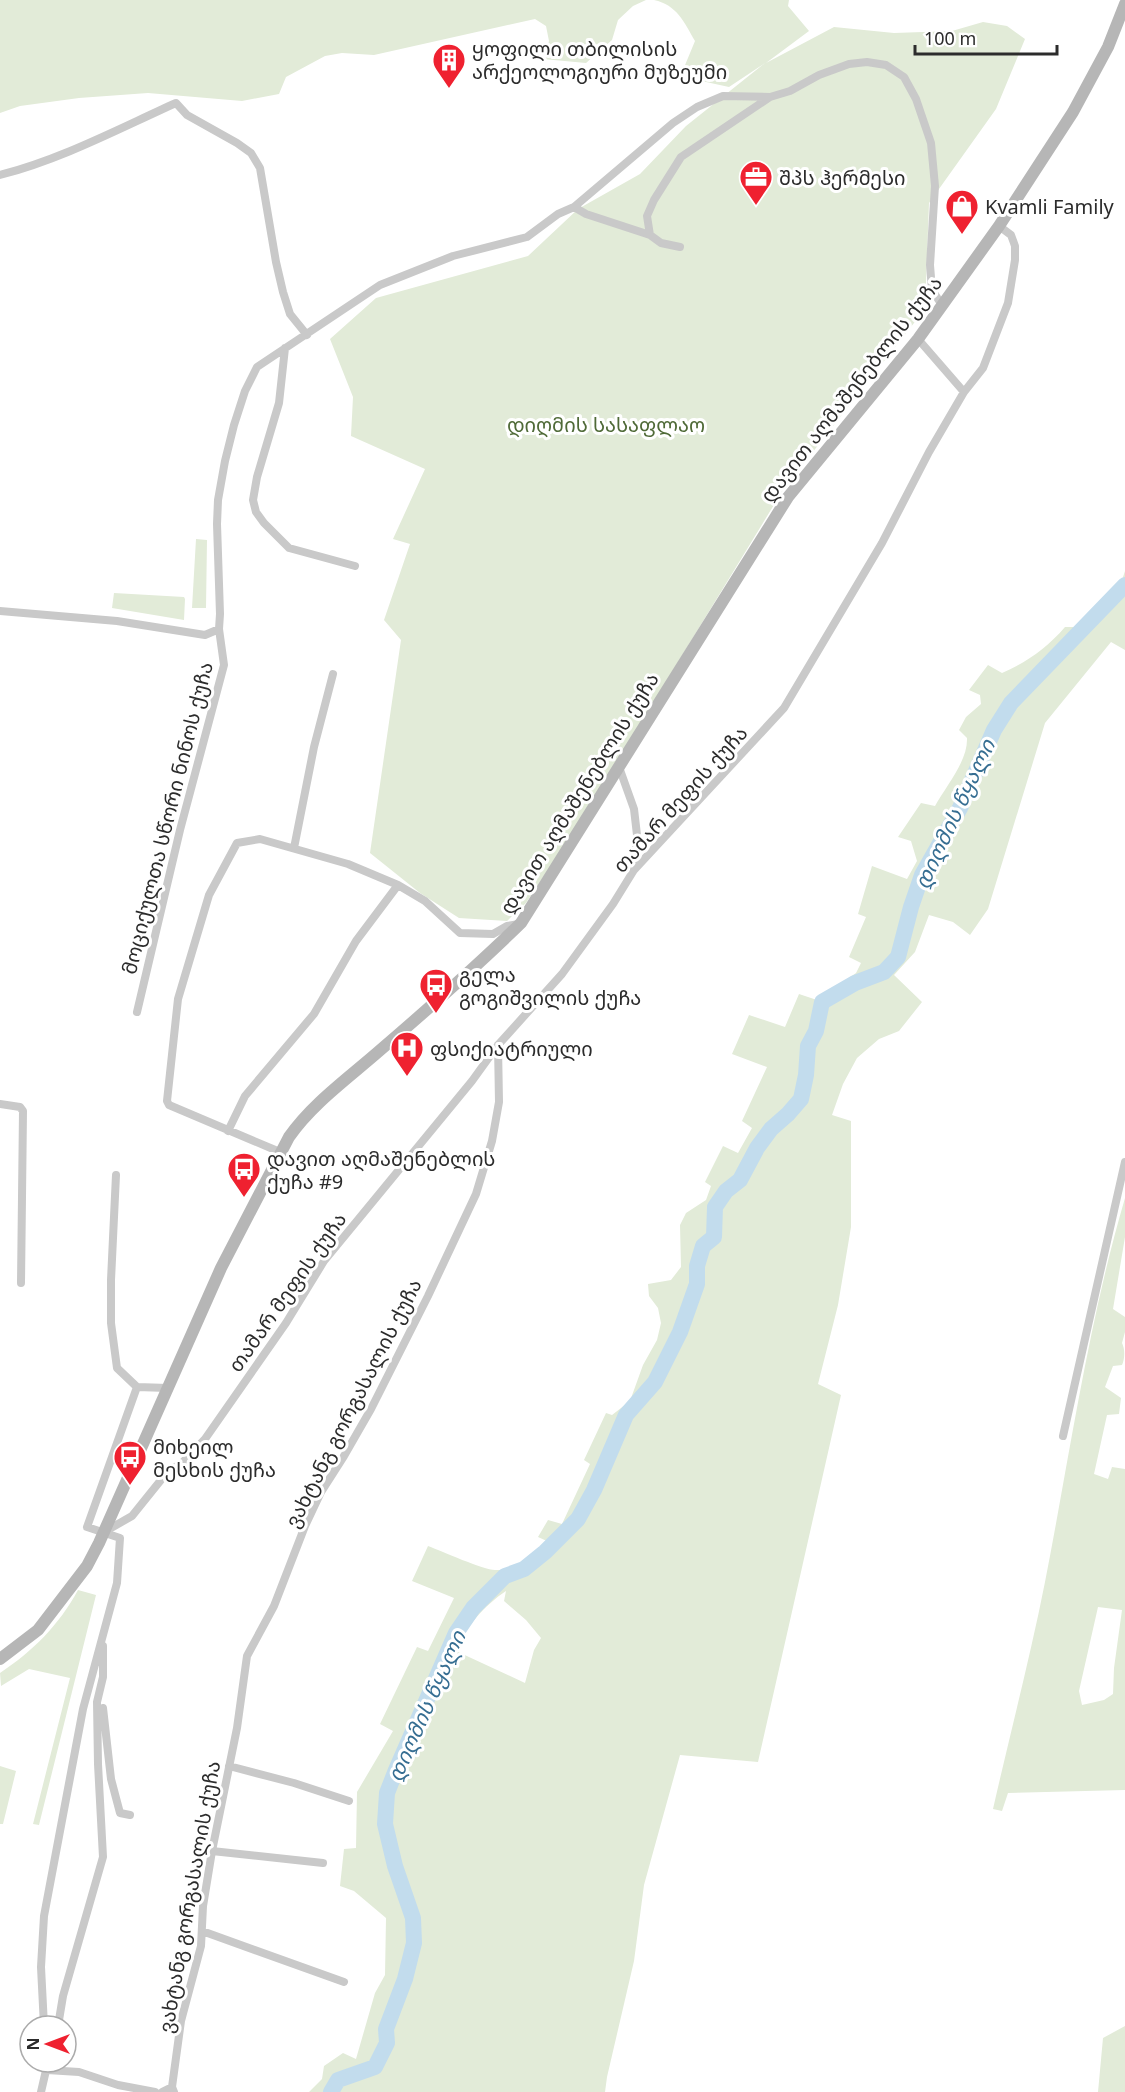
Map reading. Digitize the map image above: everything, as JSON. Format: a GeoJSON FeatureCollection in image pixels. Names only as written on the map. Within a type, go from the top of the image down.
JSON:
{"type":"FeatureCollection","features":[{"type":"Feature","properties":{"kind":"street","name":"დავით აღმაშენებლის ქუჩა"},"geometry":{"type":"LineString","coordinates":[[0,1659],[38,1630],[87,1566],[221,1268],[280,1152],[299,1123],[329,1094],[464,979],[521,923],[788,497],[918,339],[999,226],[1073,112],[1108,47],[1123,9],[1122,0]]}},
{"type":"Feature","properties":{"kind":"street","name":"მოციქულთა სწორი ნინოს ქუჩა"},"geometry":{"type":"LineString","coordinates":[[650,235],[647,216],[654,200],[681,157],[770,97],[790,91],[819,75],[849,64],[867,62],[886,65],[904,77],[916,99],[931,143],[935,186],[930,265],[932,290],[942,305]]}},
{"type":"Feature","properties":{"kind":"street","name":"მოციქულთა სწორი ნინოს ქუჩა"},"geometry":{"type":"LineString","coordinates":[[137,1012],[186,807],[224,665],[219,629],[218,500],[225,461],[245,391],[257,367],[380,285],[453,256],[527,237],[558,214],[574,207],[673,123],[698,107],[723,96],[770,97]]}},
{"type":"Feature","properties":{"kind":"street"},"geometry":{"type":"LineString","coordinates":[[0,175],[109,135],[176,103],[187,115],[251,153],[260,168],[283,292],[290,314],[307,335]]}},
{"type":"Feature","properties":{"kind":"street"},"geometry":{"type":"LineString","coordinates":[[574,207],[586,214],[650,235],[661,243],[680,247]]}},
{"type":"Feature","properties":{"kind":"street","name":"თამარ მეფის ქუჩა"},"geometry":{"type":"LineString","coordinates":[[104,1532],[132,1516],[169,1470],[181,1464],[205,1439],[286,1323],[324,1261],[472,1081],[498,1045],[562,974],[613,904],[634,870],[784,708],[882,543],[929,452],[964,392],[983,368],[1008,303],[1015,246],[1011,235],[999,226]]}},
{"type":"Feature","properties":{"kind":"street"},"geometry":{"type":"LineString","coordinates":[[918,339],[964,392]]}},
{"type":"Feature","properties":{"kind":"street"},"geometry":{"type":"LineString","coordinates":[[285,348],[279,403],[257,477],[253,500],[256,512],[264,524],[290,548],[356,566]]}},
{"type":"Feature","properties":{"kind":"street"},"geometry":{"type":"LineString","coordinates":[[0,610],[117,621],[205,635],[219,629]]}},
{"type":"Feature","properties":{"kind":"street"},"geometry":{"type":"LineString","coordinates":[[294,848],[314,747],[333,674]]}},
{"type":"Feature","properties":{"kind":"street"},"geometry":{"type":"LineString","coordinates":[[619,767],[634,809],[637,835],[634,870]]}},
{"type":"Feature","properties":{"kind":"street"},"geometry":{"type":"LineString","coordinates":[[280,1152],[168,1104],[178,999],[209,895],[237,843],[260,839],[348,864],[398,885],[425,901],[460,933],[493,934],[507,926],[521,923]]}},
{"type":"Feature","properties":{"kind":"street"},"geometry":{"type":"LineString","coordinates":[[228,1131],[245,1096],[314,1014],[356,941],[398,885]]}},
{"type":"Feature","properties":{"kind":"street","name":"ვახტანგ გორგასალის ქუჩა"},"geometry":{"type":"LineString","coordinates":[[173,2089],[181,2021],[201,1946],[203,1906],[237,1728],[247,1656],[274,1606],[305,1526],[321,1492],[371,1409],[476,1194],[492,1141],[499,1102],[498,1045]]}},
{"type":"Feature","properties":{"kind":"street"},"geometry":{"type":"LineString","coordinates":[[0,1104],[20,1107],[23,1111],[21,1283]]}},
{"type":"Feature","properties":{"kind":"street"},"geometry":{"type":"LineString","coordinates":[[1063,1436],[1125,1162]]}},
{"type":"Feature","properties":{"kind":"street"},"geometry":{"type":"LineString","coordinates":[[116,1175],[111,1323],[117,1368],[137,1387],[168,1388]]}},
{"type":"Feature","properties":{"kind":"street"},"geometry":{"type":"LineString","coordinates":[[44,2014],[41,1967],[44,1916],[83,1709],[117,1583],[120,1539],[87,1527],[137,1387]]}},
{"type":"Feature","properties":{"kind":"street"},"geometry":{"type":"LineString","coordinates":[[102,1633],[103,1714],[111,1779],[120,1813],[130,1815]]}},
{"type":"Feature","properties":{"kind":"street"},"geometry":{"type":"LineString","coordinates":[[60,2014],[63,1996],[103,1857],[98,1702],[103,1677]]}},
{"type":"Feature","properties":{"kind":"street"},"geometry":{"type":"LineString","coordinates":[[229,1766],[294,1783],[349,1801]]}},
{"type":"Feature","properties":{"kind":"street"},"geometry":{"type":"LineString","coordinates":[[212,1851],[323,1863]]}},
{"type":"Feature","properties":{"kind":"street"},"geometry":{"type":"LineString","coordinates":[[202,1932],[344,1982]]}},
{"type":"Feature","properties":{"kind":"street"},"geometry":{"type":"LineString","coordinates":[[78,2072],[118,2085],[155,2092]]}},
{"type":"Feature","properties":{"kind":"street"},"geometry":{"type":"LineString","coordinates":[[41,2092],[46,2074]]}},
{"type":"Feature","properties":{"kind":"street"},"geometry":{"type":"LineString","coordinates":[[162,2092],[173,2089]]}},
{"type":"Feature","properties":{"kind":"green space"},"geometry":{"type":"Polygon","coordinates":[[[0,0],[646,0],[633,6],[618,20],[612,40],[586,63],[543,59],[549,41],[546,26],[535,19],[374,55],[342,53],[325,56],[286,77],[279,94],[242,101],[148,93],[79,98],[20,106],[0,113],[0,0]]]}},
{"type":"Feature","properties":{"kind":"green space","name":"დიღმის სასაფლაო"},"geometry":{"type":"Polygon","coordinates":[[[654,0],[789,0],[788,6],[809,31],[766,63],[834,27],[894,33],[952,31],[983,22],[1007,26],[1025,39],[996,109],[929,203],[925,309],[783,490],[589,808],[526,903],[507,921],[459,918],[420,893],[370,853],[401,640],[384,620],[410,544],[393,539],[425,469],[351,436],[353,397],[330,339],[376,298],[528,256],[578,209],[640,174],[686,126],[765,63],[729,87],[683,77],[683,70],[695,41],[674,10],[654,0]]]}},
{"type":"Feature","properties":{"kind":"green space"},"geometry":{"type":"Polygon","coordinates":[[[196,539],[207,540],[206,608],[192,608],[196,539]]]}},
{"type":"Feature","properties":{"kind":"green space"},"geometry":{"type":"Polygon","coordinates":[[[1125,571],[1125,650],[1111,642],[1045,723],[988,909],[970,935],[953,922],[929,915],[915,952],[894,975],[922,1002],[899,1031],[879,1039],[857,1058],[843,1084],[832,1115],[851,1121],[851,1227],[838,1305],[818,1384],[841,1395],[758,1762],[680,1755],[644,1885],[634,1961],[605,2092],[309,2092],[322,2079],[324,2066],[343,2053],[356,2059],[375,1993],[385,1975],[386,1918],[354,1891],[340,1886],[344,1849],[356,1848],[357,1792],[393,1731],[380,1724],[417,1647],[428,1651],[454,1598],[412,1581],[428,1546],[482,1567],[503,1570],[524,1561],[549,1542],[538,1537],[548,1520],[562,1524],[590,1464],[584,1460],[606,1413],[612,1415],[630,1401],[643,1365],[657,1340],[661,1323],[658,1308],[649,1296],[648,1284],[671,1280],[681,1267],[680,1225],[686,1213],[706,1200],[711,1186],[705,1182],[723,1146],[738,1153],[752,1128],[742,1121],[767,1067],[732,1054],[749,1015],[785,1027],[799,994],[817,1000],[856,973],[861,963],[849,957],[866,917],[858,914],[872,866],[907,879],[917,861],[911,841],[898,837],[921,803],[935,806],[956,773],[964,756],[967,738],[959,730],[966,717],[981,704],[980,695],[969,690],[988,665],[1002,673],[1036,654],[1065,627],[1075,627],[1122,580],[1125,571]],[[506,1591],[476,1617],[456,1651],[525,1683],[534,1650],[541,1638],[526,1620],[504,1601],[506,1591]]]}},
{"type":"Feature","properties":{"kind":"green space"},"geometry":{"type":"Polygon","coordinates":[[[114,593],[184,597],[184,620],[112,608],[114,593]]]}},
{"type":"Feature","properties":{"kind":"green space"},"geometry":{"type":"Polygon","coordinates":[[[1125,1198],[1125,1237],[1113,1309],[1125,1317],[1122,1343],[1124,1357],[1122,1365],[1113,1366],[1105,1387],[1121,1398],[1119,1414],[1107,1415],[1094,1474],[1108,1479],[1112,1467],[1125,1469],[1125,1790],[1008,1793],[1002,1811],[993,1809],[1039,1610],[1080,1389],[1112,1245],[1125,1198]],[[1098,1607],[1079,1691],[1082,1705],[1104,1700],[1113,1694],[1122,1610],[1098,1607]]]}},
{"type":"Feature","properties":{"kind":"green space"},"geometry":{"type":"Polygon","coordinates":[[[78,1590],[96,1595],[39,1825],[33,1824],[70,1678],[29,1669],[1,1686],[0,1673],[23,1656],[54,1626],[78,1590]]]}},
{"type":"Feature","properties":{"kind":"green space"},"geometry":{"type":"Polygon","coordinates":[[[0,1766],[16,1771],[3,1824],[0,1824],[0,1766]]]}},
{"type":"Feature","properties":{"kind":"green space"},"geometry":{"type":"Polygon","coordinates":[[[1125,2026],[1125,2092],[1098,2092],[1103,2038],[1125,2026]]]}},
{"type":"Feature","properties":{"kind":"waterway","name":"დიღმის წყალი"},"geometry":{"type":"LineString","coordinates":[[331,2092],[338,2080],[375,2067],[387,2043],[386,2029],[405,1979],[414,1943],[413,1918],[395,1866],[385,1824],[387,1793],[456,1633],[473,1608],[505,1576],[524,1569],[578,1519],[594,1490],[626,1415],[655,1382],[680,1332],[697,1284],[697,1266],[703,1246],[714,1237],[715,1207],[726,1191],[740,1180],[757,1148],[771,1129],[801,1099],[806,1075],[808,1046],[816,1031],[822,1002],[855,983],[884,972],[898,957],[922,875],[960,808],[994,730],[1011,703],[1125,585]]}},
{"type":"Feature","properties":{"kind":"place","name":"ყოფილი თბილისის არქეოლოგიური მუზეუმი"},"geometry":{"type":"Point","coordinates":[449,89]}},
{"type":"Feature","properties":{"kind":"place","name":"შპს ჰერმესი"},"geometry":{"type":"Point","coordinates":[756,206]}},
{"type":"Feature","properties":{"kind":"place","name":"Kvamli Family"},"geometry":{"type":"Point","coordinates":[962,235]}},
{"type":"Feature","properties":{"kind":"place","name":"გელა გოგიშვილის ქუჩა"},"geometry":{"type":"Point","coordinates":[436,1014]}},
{"type":"Feature","properties":{"kind":"place","name":"ფსიქიატრიული"},"geometry":{"type":"Point","coordinates":[407,1077]}},
{"type":"Feature","properties":{"kind":"place","name":"დავით აღმაშენებლის ქუჩა #9"},"geometry":{"type":"Point","coordinates":[244,1198]}},
{"type":"Feature","properties":{"kind":"place","name":"მიხეილ მესხის ქუჩა"},"geometry":{"type":"Point","coordinates":[130,1486]}}]}
